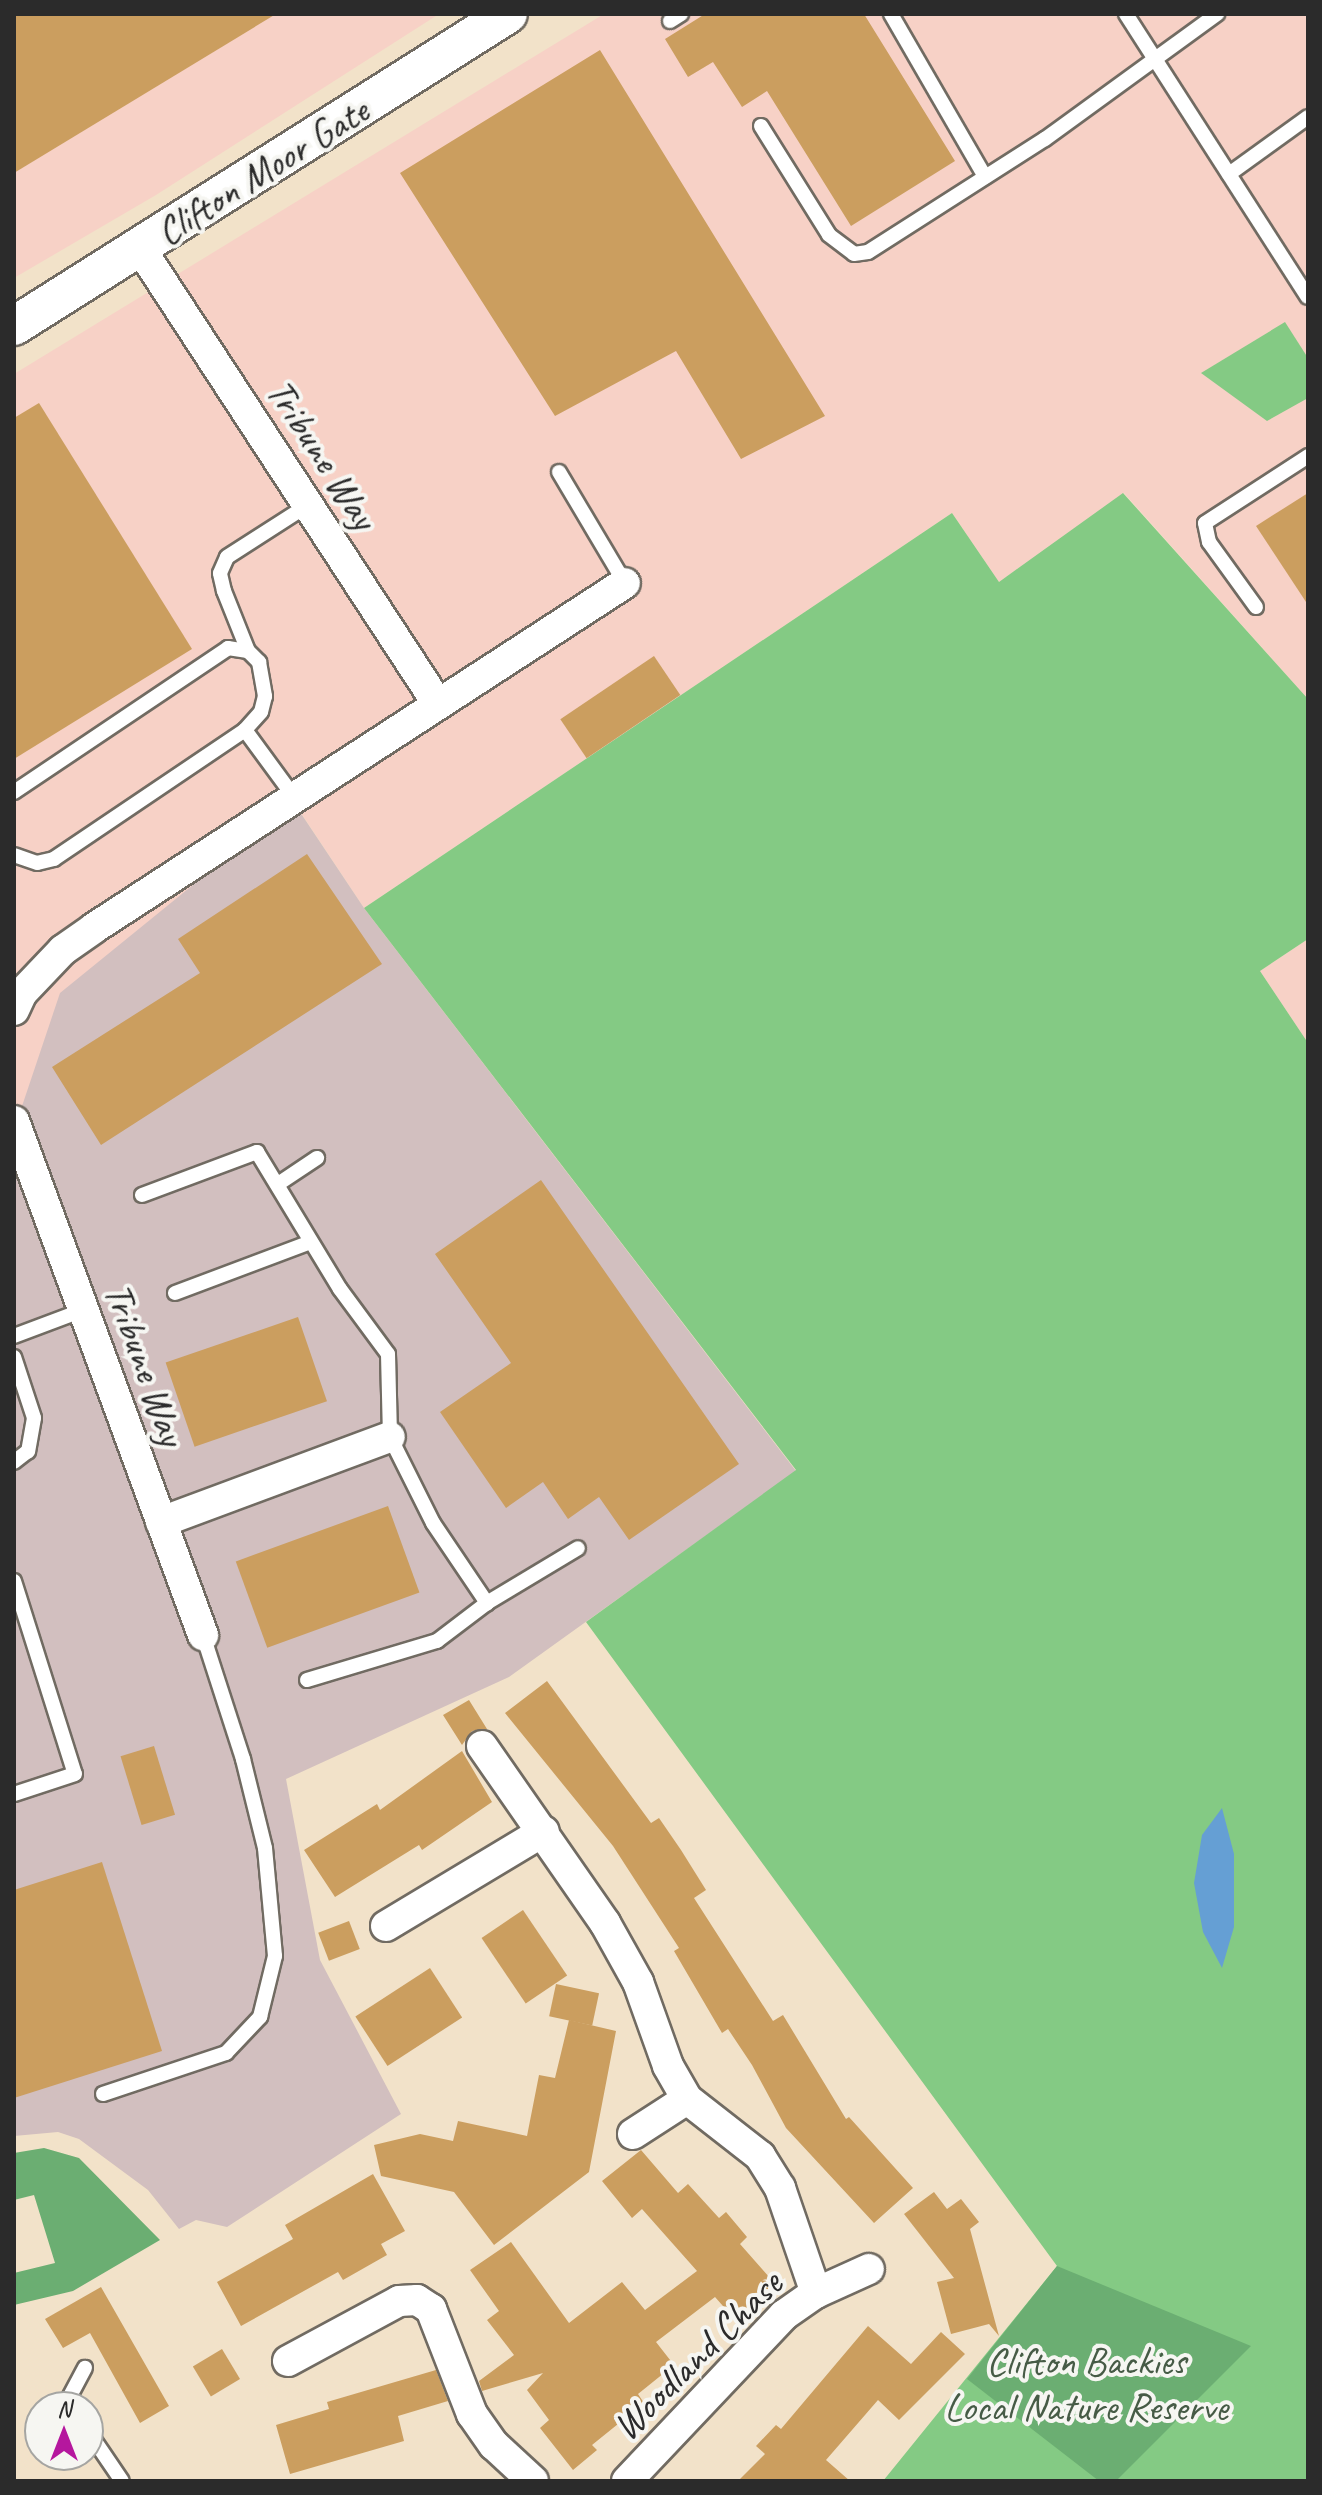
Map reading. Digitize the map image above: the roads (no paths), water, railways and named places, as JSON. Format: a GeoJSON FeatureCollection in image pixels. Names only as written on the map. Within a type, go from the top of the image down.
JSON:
{"type":"FeatureCollection","features":[{"type":"Feature","properties":{"kind":"street","name":"Clifton Moor Gate"},"geometry":{"type":"LineString","coordinates":[[14,326],[508,14]]}},
{"type":"Feature","properties":{"kind":"street","name":"Tribune Way"},"geometry":{"type":"LineString","coordinates":[[140,248],[438,704]]}},
{"type":"Feature","properties":{"kind":"street"},"geometry":{"type":"LineString","coordinates":[[17,996],[63,950],[625,583]]}},
{"type":"Feature","properties":{"kind":"street","name":"Tribune Way"},"geometry":{"type":"LineString","coordinates":[[14,1121],[203,1635]]}},
{"type":"Feature","properties":{"kind":"street"},"geometry":{"type":"LineString","coordinates":[[161,1522],[390,1437]]}},
{"type":"Feature","properties":{"kind":"street"},"geometry":{"type":"LineString","coordinates":[[482,1746],[544,1831],[605,1923],[658,2032],[668,2066],[687,2099],[760,2156],[780,2188],[816,2293]]}},
{"type":"Feature","properties":{"kind":"street"},"geometry":{"type":"LineString","coordinates":[[386,1926],[544,1831]]}},
{"type":"Feature","properties":{"kind":"street"},"geometry":{"type":"LineString","coordinates":[[633,2134],[687,2099]]}},
{"type":"Feature","properties":{"kind":"street","name":"Woodland Chase"},"geometry":{"type":"LineString","coordinates":[[627,2481],[767,2332],[816,2293],[869,2269]]}},
{"type":"Feature","properties":{"kind":"street"},"geometry":{"type":"LineString","coordinates":[[288,2361],[399,2301],[417,2300],[431,2309],[472,2414],[494,2445],[533,2481]]}},
{"type":"Feature","properties":{"kind":"lane"},"geometry":{"type":"LineString","coordinates":[[891,14],[985,177]]}},
{"type":"Feature","properties":{"kind":"lane"},"geometry":{"type":"LineString","coordinates":[[1126,14],[1308,297]]}},
{"type":"Feature","properties":{"kind":"lane"},"geometry":{"type":"LineString","coordinates":[[761,126],[829,235],[854,254],[868,252],[985,177],[1217,14]]}},
{"type":"Feature","properties":{"kind":"lane"},"geometry":{"type":"LineString","coordinates":[[1229,174],[1308,117]]}},
{"type":"Feature","properties":{"kind":"lane"},"geometry":{"type":"LineString","coordinates":[[1256,607],[1209,542],[1205,523],[1308,456]]}},
{"type":"Feature","properties":{"kind":"lane"},"geometry":{"type":"LineString","coordinates":[[559,472],[625,583]]}},
{"type":"Feature","properties":{"kind":"lane"},"geometry":{"type":"LineString","coordinates":[[14,855],[37,863],[54,859],[245,730],[261,712],[265,696],[259,662],[248,651],[220,573],[227,557],[308,505]]}},
{"type":"Feature","properties":{"kind":"lane"},"geometry":{"type":"LineString","coordinates":[[14,792],[228,648],[248,651]]}},
{"type":"Feature","properties":{"kind":"lane"},"geometry":{"type":"LineString","coordinates":[[245,730],[294,797]]}},
{"type":"Feature","properties":{"kind":"lane"},"geometry":{"type":"LineString","coordinates":[[142,1195],[257,1152],[311,1242],[388,1354],[390,1437],[433,1523],[487,1603]]}},
{"type":"Feature","properties":{"kind":"lane"},"geometry":{"type":"LineString","coordinates":[[278,1184],[317,1158]]}},
{"type":"Feature","properties":{"kind":"lane"},"geometry":{"type":"LineString","coordinates":[[175,1293],[311,1242]]}},
{"type":"Feature","properties":{"kind":"lane"},"geometry":{"type":"LineString","coordinates":[[14,1336],[83,1310]]}},
{"type":"Feature","properties":{"kind":"lane"},"geometry":{"type":"LineString","coordinates":[[14,1357],[34,1418],[28,1451],[14,1462]]}},
{"type":"Feature","properties":{"kind":"lane"},"geometry":{"type":"LineString","coordinates":[[307,1680],[437,1641],[487,1603],[578,1548]]}},
{"type":"Feature","properties":{"kind":"lane"},"geometry":{"type":"LineString","coordinates":[[14,1581],[75,1774],[14,1794]]}},
{"type":"Feature","properties":{"kind":"lane"},"geometry":{"type":"LineString","coordinates":[[103,2094],[226,2053],[260,2017],[275,1956],[265,1848],[243,1759],[203,1635]]}},
{"type":"Feature","properties":{"kind":"lane"},"geometry":{"type":"LineString","coordinates":[[73,2391],[85,2368]]}},
{"type":"Feature","properties":{"kind":"lane"},"geometry":{"type":"LineString","coordinates":[[104,2455],[122,2481]]}},
{"type":"Feature","properties":{"kind":"water"},"geometry":{"type":"Polygon","coordinates":[[[1222,1808],[1234,1854],[1234,1927],[1222,1968],[1203,1932],[1194,1883],[1202,1835],[1222,1808]]]}},
{"type":"Feature","properties":{"kind":"park label","name":"Clifton Backies Local Nature Reserve"},"geometry":{"type":"Point","coordinates":[1086,2384]}}]}
